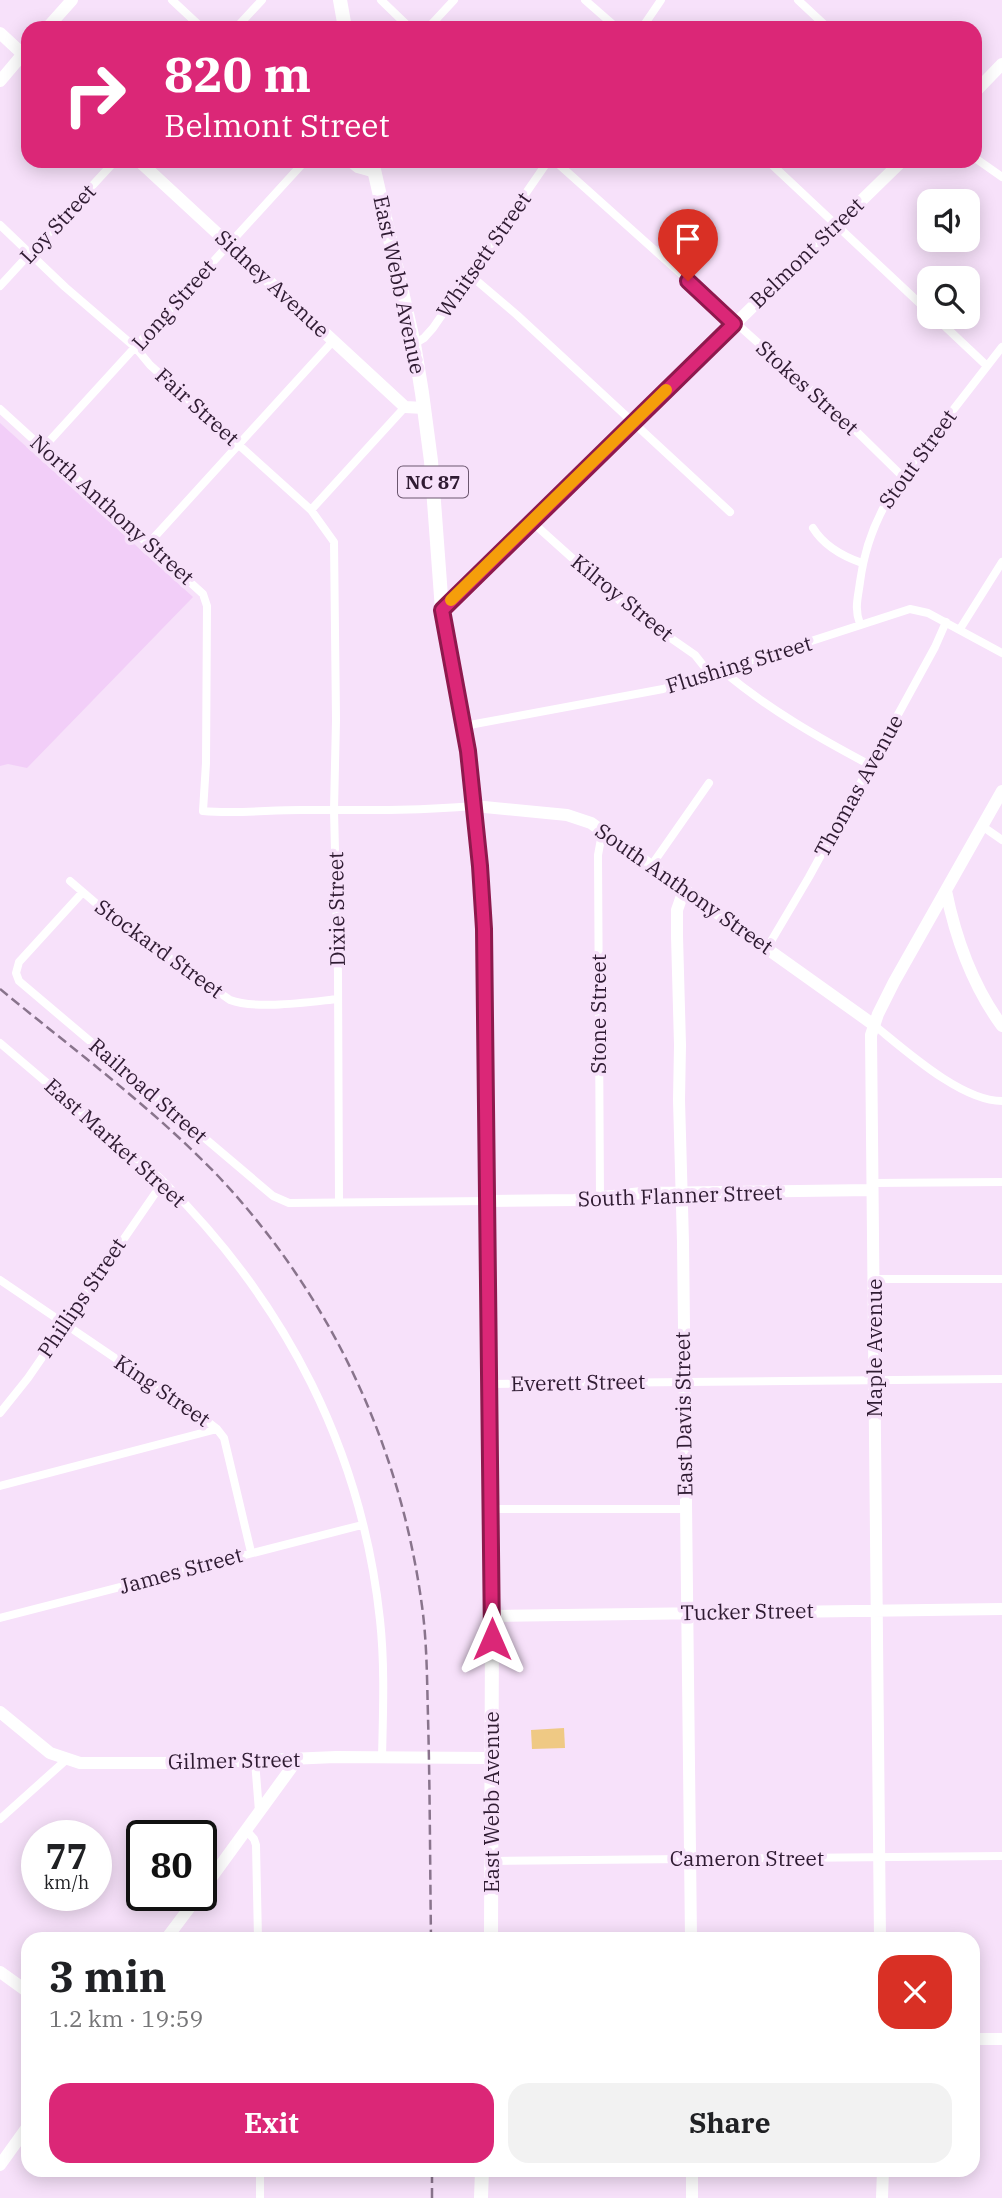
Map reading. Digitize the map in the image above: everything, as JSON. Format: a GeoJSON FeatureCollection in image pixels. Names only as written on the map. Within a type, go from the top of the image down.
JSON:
{"type":"FeatureCollection","features":[{"type":"Feature","properties":{"kind":"highway"},"geometry":{"type":"LineString","coordinates":[[340,0],[344,21]]}},
{"type":"Feature","properties":{"kind":"highway","name":"East Webb Avenue"},"geometry":{"type":"LineString","coordinates":[[374,168],[414,344],[424,408],[431,461],[442,610],[464,726],[474,806],[484,929],[492,1616],[491,1932]]}},
{"type":"Feature","properties":{"kind":"highway"},"geometry":{"type":"LineString","coordinates":[[481,2198],[482,2177]]}},
{"type":"Feature","properties":{"kind":"street"},"geometry":{"type":"LineString","coordinates":[[53,21],[72,0]]}},
{"type":"Feature","properties":{"kind":"street"},"geometry":{"type":"LineString","coordinates":[[172,0],[194,21]]}},
{"type":"Feature","properties":{"kind":"street"},"geometry":{"type":"LineString","coordinates":[[242,21],[262,0]]}},
{"type":"Feature","properties":{"kind":"street"},"geometry":{"type":"LineString","coordinates":[[381,0],[403,21]]}},
{"type":"Feature","properties":{"kind":"street"},"geometry":{"type":"LineString","coordinates":[[434,21],[454,0]]}},
{"type":"Feature","properties":{"kind":"street"},"geometry":{"type":"LineString","coordinates":[[585,0],[609,21]]}},
{"type":"Feature","properties":{"kind":"street"},"geometry":{"type":"LineString","coordinates":[[647,21],[662,0]]}},
{"type":"Feature","properties":{"kind":"street"},"geometry":{"type":"LineString","coordinates":[[798,0],[820,21]]}},
{"type":"Feature","properties":{"kind":"street"},"geometry":{"type":"LineString","coordinates":[[0,33],[21,50]]}},
{"type":"Feature","properties":{"kind":"street"},"geometry":{"type":"LineString","coordinates":[[0,81],[21,59]]}},
{"type":"Feature","properties":{"kind":"street"},"geometry":{"type":"LineString","coordinates":[[982,85],[1002,64]]}},
{"type":"Feature","properties":{"kind":"street"},"geometry":{"type":"LineString","coordinates":[[982,163],[1002,177]]}},
{"type":"Feature","properties":{"kind":"street","name":"Loy Street"},"geometry":{"type":"LineString","coordinates":[[0,286],[109,168]]}},
{"type":"Feature","properties":{"kind":"street","name":"Sidney Avenue"},"geometry":{"type":"LineString","coordinates":[[147,168],[405,407]]}},
{"type":"Feature","properties":{"kind":"street","name":"Long Street"},"geometry":{"type":"LineString","coordinates":[[43,448],[299,168]]}},
{"type":"Feature","properties":{"kind":"street"},"geometry":{"type":"LineString","coordinates":[[356,168],[374,168]]}},
{"type":"Feature","properties":{"kind":"street","name":"Whitsett Street"},"geometry":{"type":"LineString","coordinates":[[414,344],[433,328],[543,168]]}},
{"type":"Feature","properties":{"kind":"street","name":"Stokes Street"},"geometry":{"type":"LineString","coordinates":[[563,168],[851,426],[902,476]]}},
{"type":"Feature","properties":{"kind":"street"},"geometry":{"type":"LineString","coordinates":[[775,168],[917,301]]}},
{"type":"Feature","properties":{"kind":"street","name":"Belmont Street"},"geometry":{"type":"LineString","coordinates":[[442,610],[895,168]]}},
{"type":"Feature","properties":{"kind":"street","name":"Fair Street"},"geometry":{"type":"LineString","coordinates":[[0,225],[311,510],[332,537],[335,548],[335,617]]}},
{"type":"Feature","properties":{"kind":"street"},"geometry":{"type":"LineString","coordinates":[[470,275],[730,512]]}},
{"type":"Feature","properties":{"kind":"street"},"geometry":{"type":"LineString","coordinates":[[947,329],[988,366]]}},
{"type":"Feature","properties":{"kind":"street"},"geometry":{"type":"LineString","coordinates":[[149,543],[333,341]]}},
{"type":"Feature","properties":{"kind":"street","name":"Stout Street"},"geometry":{"type":"LineString","coordinates":[[860,624],[855,607],[862,563],[875,522],[902,476],[1002,347]]}},
{"type":"Feature","properties":{"kind":"street"},"geometry":{"type":"LineString","coordinates":[[311,510],[405,407]]}},
{"type":"Feature","properties":{"kind":"street","name":"East Webb Avenue"},"geometry":{"type":"LineString","coordinates":[[405,407],[424,408]]}},
{"type":"Feature","properties":{"kind":"street","name":"North Anthony Street"},"geometry":{"type":"LineString","coordinates":[[0,409],[199,589],[206,601],[204,811],[407,810],[474,806]]}},
{"type":"Feature","properties":{"kind":"street","name":"Kilroy Street"},"geometry":{"type":"LineString","coordinates":[[532,522],[629,609],[695,655],[710,674]]}},
{"type":"Feature","properties":{"kind":"street"},"geometry":{"type":"LineString","coordinates":[[813,528],[820,540],[846,558],[862,563]]}},
{"type":"Feature","properties":{"kind":"street"},"geometry":{"type":"LineString","coordinates":[[960,629],[1002,562]]}},
{"type":"Feature","properties":{"kind":"street","name":"Flushing Street"},"geometry":{"type":"LineString","coordinates":[[464,726],[663,689],[910,610],[928,613],[1002,653]]}},
{"type":"Feature","properties":{"kind":"street","name":"Dixie Street"},"geometry":{"type":"LineString","coordinates":[[335,617],[334,810],[339,1201]]}},
{"type":"Feature","properties":{"kind":"street","name":"Thomas Avenue"},"geometry":{"type":"LineString","coordinates":[[767,948],[782,926],[935,647],[946,622]]}},
{"type":"Feature","properties":{"kind":"street"},"geometry":{"type":"LineString","coordinates":[[723,671],[798,725],[870,765]]}},
{"type":"Feature","properties":{"kind":"street"},"geometry":{"type":"LineString","coordinates":[[651,866],[709,783]]}},
{"type":"Feature","properties":{"kind":"street","name":"Maple Avenue"},"geometry":{"type":"LineString","coordinates":[[880,1932],[870,1044],[874,1025],[894,982],[1002,791]]}},
{"type":"Feature","properties":{"kind":"street","name":"South Anthony Street"},"geometry":{"type":"LineString","coordinates":[[474,806],[567,815],[591,823],[874,1025]]}},
{"type":"Feature","properties":{"kind":"street"},"geometry":{"type":"LineString","coordinates":[[982,826],[1002,840]]}},
{"type":"Feature","properties":{"kind":"street","name":"Stone Street"},"geometry":{"type":"LineString","coordinates":[[600,1198],[598,855],[601,839],[606,832]]}},
{"type":"Feature","properties":{"kind":"street","name":"Stockard Street"},"geometry":{"type":"LineString","coordinates":[[70,881],[138,938],[234,1001],[244,1004],[303,1003],[338,999]]}},
{"type":"Feature","properties":{"kind":"street","name":"East Davis Street"},"geometry":{"type":"LineString","coordinates":[[684,890],[677,910],[691,1932]]}},
{"type":"Feature","properties":{"kind":"street"},"geometry":{"type":"LineString","coordinates":[[946,891],[968,970],[1002,1026]]}},
{"type":"Feature","properties":{"kind":"street","name":"Railroad Street"},"geometry":{"type":"LineString","coordinates":[[82,893],[19,962],[16,968],[17,977],[22,984],[252,1179],[289,1203],[339,1201]]}},
{"type":"Feature","properties":{"kind":"street"},"geometry":{"type":"LineString","coordinates":[[874,1025],[956,1086],[985,1100],[1002,1101]]}},
{"type":"Feature","properties":{"kind":"street","name":"East Market Street"},"geometry":{"type":"LineString","coordinates":[[0,1043],[163,1182],[209,1230],[250,1279],[280,1325],[324,1407],[352,1484],[376,1594],[382,1643],[382,1758]]}},
{"type":"Feature","properties":{"kind":"street","name":"Phillips Street"},"geometry":{"type":"LineString","coordinates":[[0,1413],[28,1378],[163,1182]]}},
{"type":"Feature","properties":{"kind":"street","name":"South Flanner Street"},"geometry":{"type":"LineString","coordinates":[[487,1200],[1002,1182]]}},
{"type":"Feature","properties":{"kind":"street"},"geometry":{"type":"LineString","coordinates":[[339,1201],[487,1200]]}},
{"type":"Feature","properties":{"kind":"street"},"geometry":{"type":"LineString","coordinates":[[874,1279],[1002,1279]]}},
{"type":"Feature","properties":{"kind":"street","name":"King Street"},"geometry":{"type":"LineString","coordinates":[[0,1280],[217,1429],[224,1438],[251,1552]]}},
{"type":"Feature","properties":{"kind":"street","name":"Everett Street"},"geometry":{"type":"LineString","coordinates":[[490,1384],[1002,1379]]}},
{"type":"Feature","properties":{"kind":"street"},"geometry":{"type":"LineString","coordinates":[[0,1486],[217,1429]]}},
{"type":"Feature","properties":{"kind":"street"},"geometry":{"type":"LineString","coordinates":[[491,1509],[685,1509]]}},
{"type":"Feature","properties":{"kind":"street","name":"James Street"},"geometry":{"type":"LineString","coordinates":[[0,1618],[362,1525]]}},
{"type":"Feature","properties":{"kind":"street","name":"Tucker Street"},"geometry":{"type":"LineString","coordinates":[[492,1616],[1002,1609]]}},
{"type":"Feature","properties":{"kind":"street"},"geometry":{"type":"LineString","coordinates":[[0,1712],[41,1747],[66,1760],[0,1819]]}},
{"type":"Feature","properties":{"kind":"street","name":"Gilmer Street"},"geometry":{"type":"LineString","coordinates":[[66,1760],[102,1764],[491,1758]]}},
{"type":"Feature","properties":{"kind":"street"},"geometry":{"type":"LineString","coordinates":[[217,1870],[297,1760]]}},
{"type":"Feature","properties":{"kind":"street"},"geometry":{"type":"LineString","coordinates":[[255,1761],[259,1811]]}},
{"type":"Feature","properties":{"kind":"street"},"geometry":{"type":"LineString","coordinates":[[247,1830],[256,1845],[258,1932]]}},
{"type":"Feature","properties":{"kind":"street","name":"Cameron Street"},"geometry":{"type":"LineString","coordinates":[[492,1861],[1002,1856]]}},
{"type":"Feature","properties":{"kind":"street"},"geometry":{"type":"LineString","coordinates":[[171,1932],[187,1911]]}},
{"type":"Feature","properties":{"kind":"street"},"geometry":{"type":"LineString","coordinates":[[0,1972],[21,1987]]}},
{"type":"Feature","properties":{"kind":"street"},"geometry":{"type":"LineString","coordinates":[[980,2039],[1002,2039]]}},
{"type":"Feature","properties":{"kind":"street"},"geometry":{"type":"LineString","coordinates":[[0,2164],[21,2136]]}},
{"type":"Feature","properties":{"kind":"street"},"geometry":{"type":"LineString","coordinates":[[260,2177],[260,2198]]}},
{"type":"Feature","properties":{"kind":"street"},"geometry":{"type":"LineString","coordinates":[[692,2177],[692,2198]]}},
{"type":"Feature","properties":{"kind":"street"},"geometry":{"type":"LineString","coordinates":[[883,2177],[883,2198]]}},
{"type":"Feature","properties":{"kind":"shaded area"},"geometry":{"type":"Polygon","coordinates":[[[0,423],[193,597],[27,768],[8,764],[0,766],[0,423]]]}},
{"type":"Feature","properties":{"kind":"shaded area"},"geometry":{"type":"Polygon","coordinates":[[[564,1728],[565,1748],[532,1749],[531,1730],[564,1728]]]}},
{"type":"Feature","properties":{"kind":"railway"},"geometry":{"type":"LineString","coordinates":[[0,989],[140,1103],[219,1177],[259,1223],[295,1272],[327,1323],[354,1376],[378,1431],[397,1488],[412,1546],[422,1606],[427,1676],[431,1932]]}},
{"type":"Feature","properties":{"kind":"railway"},"geometry":{"type":"LineString","coordinates":[[432,2177],[432,2198]]}},
{"type":"Feature","properties":{"kind":"slow traffic"},"geometry":{"type":"LineString","coordinates":[[451,600],[666,390]]}},
{"type":"Feature","properties":{"kind":"route"},"geometry":{"type":"LineString","coordinates":[[492,1639],[484,929],[468,751],[442,610],[734,324],[688,281]]}}]}
